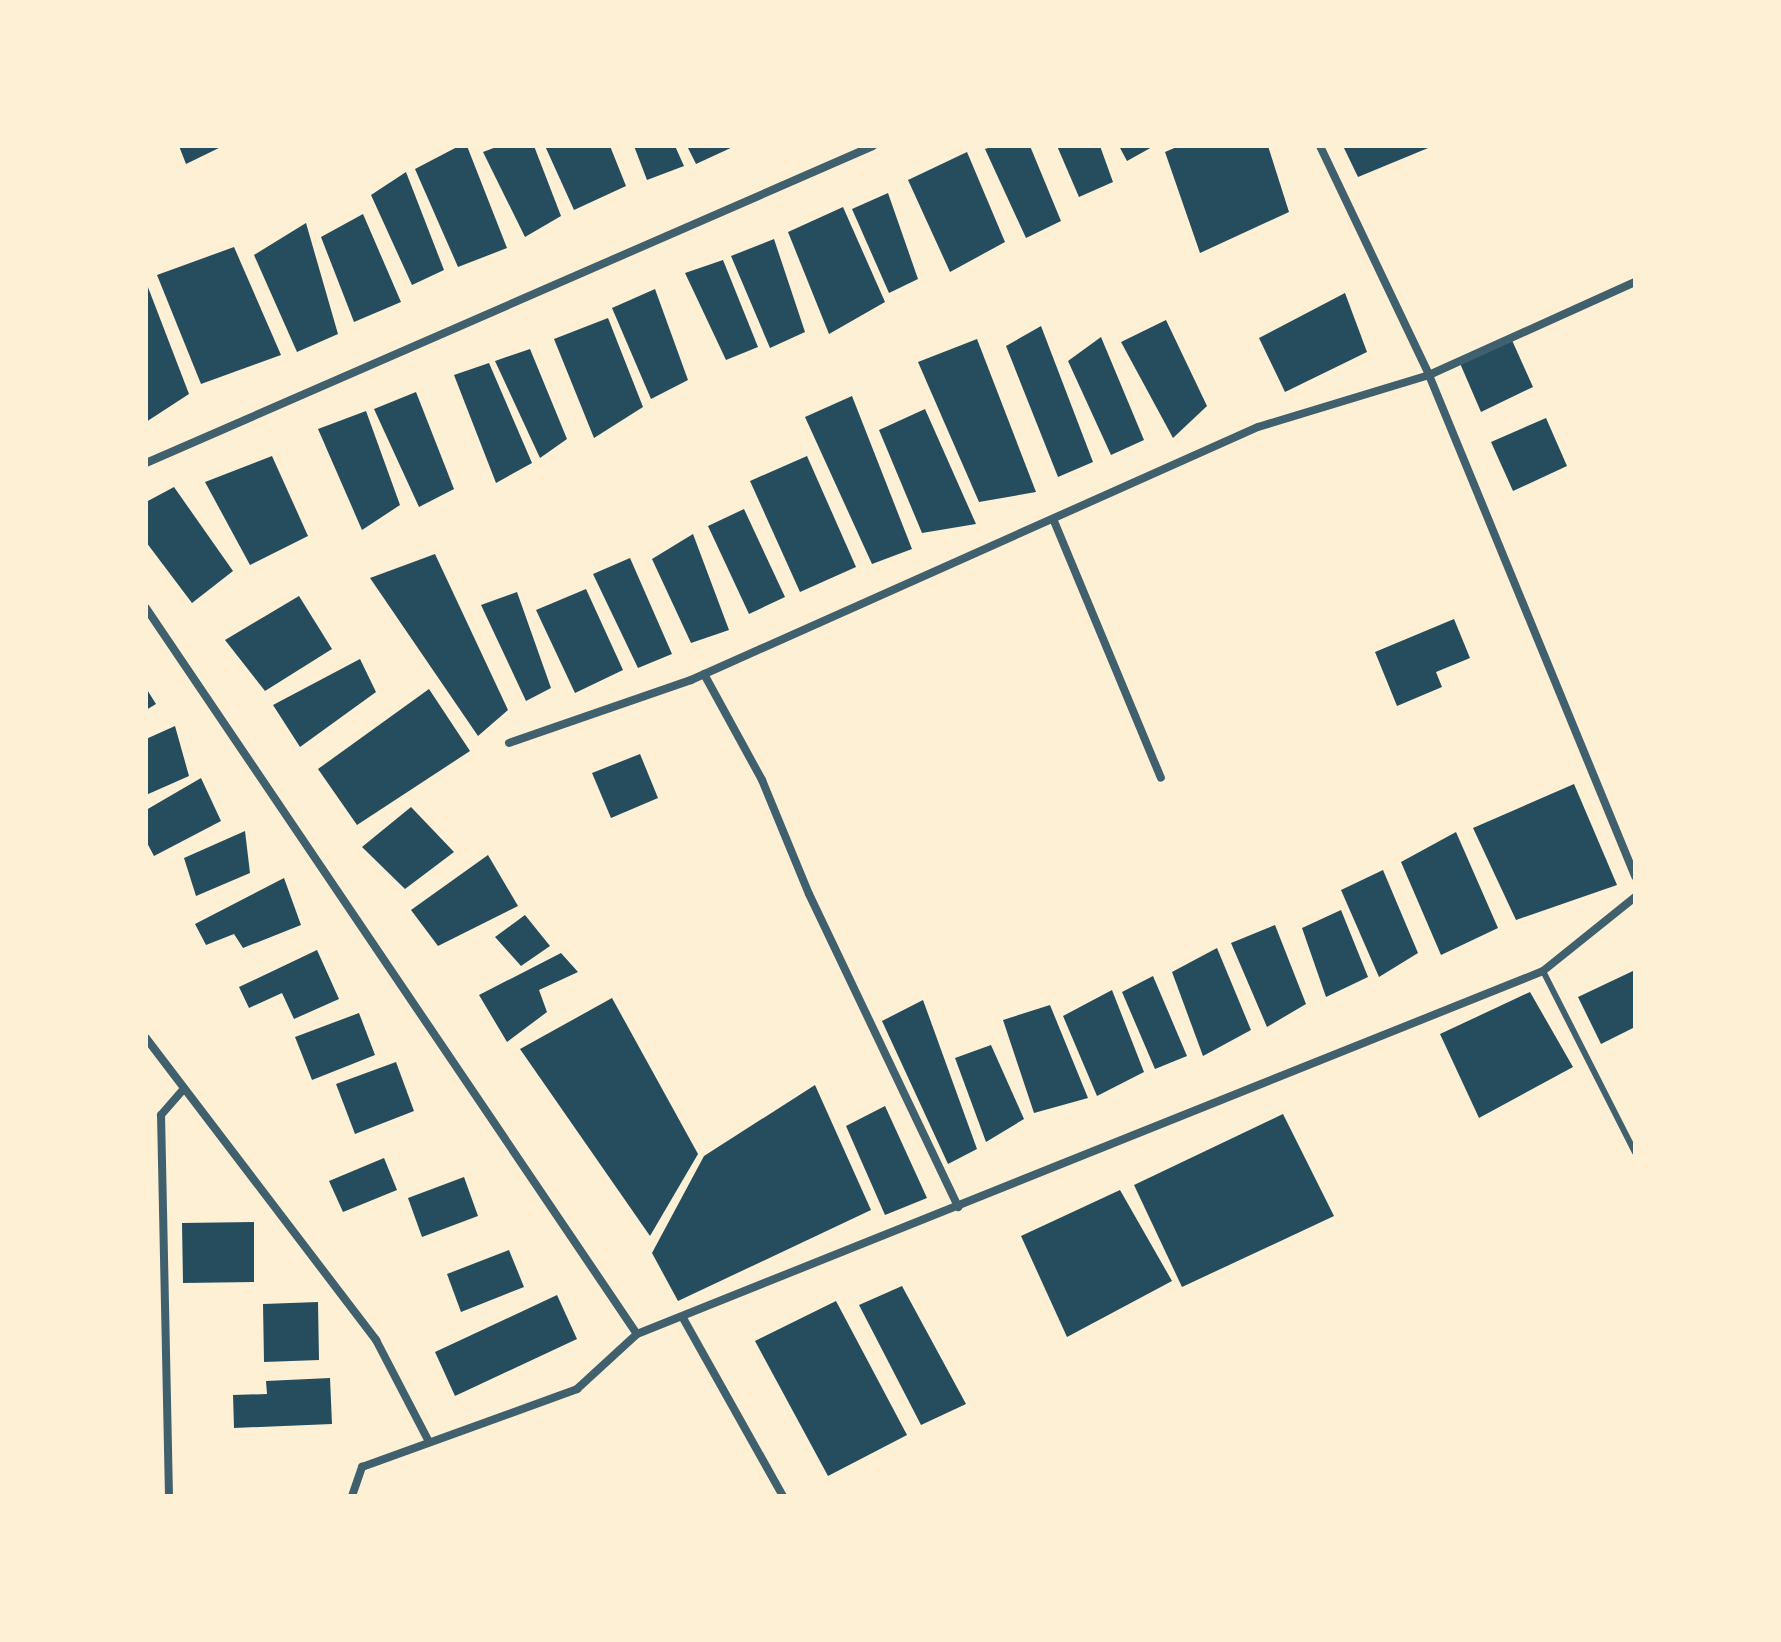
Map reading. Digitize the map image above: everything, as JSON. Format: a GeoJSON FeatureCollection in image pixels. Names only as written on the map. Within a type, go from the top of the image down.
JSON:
{"type":"FeatureCollection","features":[{"type":"Feature","properties":{"kind":"street"},"geometry":{"type":"LineString","coordinates":[[146,463],[873,146]]}},
{"type":"Feature","properties":{"kind":"street"},"geometry":{"type":"LineString","coordinates":[[1320,146],[1429,375],[1635,876]]}},
{"type":"Feature","properties":{"kind":"street"},"geometry":{"type":"LineString","coordinates":[[509,743],[704,674],[1054,521],[1258,427],[1429,375],[1635,282]]}},
{"type":"Feature","properties":{"kind":"street"},"geometry":{"type":"LineString","coordinates":[[1054,521],[1161,778]]}},
{"type":"Feature","properties":{"kind":"street"},"geometry":{"type":"LineString","coordinates":[[146,608],[637,1334]]}},
{"type":"Feature","properties":{"kind":"street"},"geometry":{"type":"LineString","coordinates":[[704,674],[762,780],[809,894],[958,1207]]}},
{"type":"Feature","properties":{"kind":"street"},"geometry":{"type":"LineString","coordinates":[[352,1496],[362,1467],[428,1440],[577,1389],[637,1334],[1543,971],[1635,897]]}},
{"type":"Feature","properties":{"kind":"street"},"geometry":{"type":"LineString","coordinates":[[146,1038],[376,1340],[428,1440]]}},
{"type":"Feature","properties":{"kind":"street"},"geometry":{"type":"LineString","coordinates":[[169,1496],[161,1115],[184,1089]]}},
{"type":"Feature","properties":{"kind":"street"},"geometry":{"type":"LineString","coordinates":[[683,1318],[783,1496]]}},
{"type":"Feature","properties":{"kind":"lane"},"geometry":{"type":"LineString","coordinates":[[1543,971],[1635,1152]]}},
{"type":"Feature","properties":{"kind":"building"},"geometry":{"type":"Polygon","coordinates":[[[179,146],[223,146],[186,164],[179,146]]]}},
{"type":"Feature","properties":{"kind":"building"},"geometry":{"type":"Polygon","coordinates":[[[459,146],[467,146],[507,248],[458,267],[415,169],[459,146]]]}},
{"type":"Feature","properties":{"kind":"building"},"geometry":{"type":"Polygon","coordinates":[[[499,146],[534,146],[561,216],[525,237],[483,152],[499,146]]]}},
{"type":"Feature","properties":{"kind":"building"},"geometry":{"type":"Polygon","coordinates":[[[545,146],[610,146],[626,186],[574,210],[545,146]]]}},
{"type":"Feature","properties":{"kind":"building"},"geometry":{"type":"Polygon","coordinates":[[[634,146],[675,146],[684,166],[647,180],[634,146]]]}},
{"type":"Feature","properties":{"kind":"building"},"geometry":{"type":"Polygon","coordinates":[[[687,146],[735,146],[696,164],[687,146]]]}},
{"type":"Feature","properties":{"kind":"building"},"geometry":{"type":"Polygon","coordinates":[[[1030,146],[1061,221],[1026,238],[985,149],[1030,146]]]}},
{"type":"Feature","properties":{"kind":"building"},"geometry":{"type":"Polygon","coordinates":[[[1057,146],[1100,146],[1113,182],[1079,197],[1057,146]]]}},
{"type":"Feature","properties":{"kind":"building"},"geometry":{"type":"Polygon","coordinates":[[[1119,146],[1154,146],[1127,161],[1119,146]]]}},
{"type":"Feature","properties":{"kind":"building"},"geometry":{"type":"Polygon","coordinates":[[[1179,146],[1268,146],[1289,212],[1200,253],[1165,152],[1179,146]]]}},
{"type":"Feature","properties":{"kind":"building"},"geometry":{"type":"Polygon","coordinates":[[[1343,146],[1433,146],[1358,177],[1343,146]]]}},
{"type":"Feature","properties":{"kind":"building"},"geometry":{"type":"Polygon","coordinates":[[[967,152],[1005,242],[950,272],[908,180],[967,152]]]}},
{"type":"Feature","properties":{"kind":"building"},"geometry":{"type":"Polygon","coordinates":[[[406,172],[444,270],[412,285],[371,195],[406,172]]]}},
{"type":"Feature","properties":{"kind":"building"},"geometry":{"type":"Polygon","coordinates":[[[888,193],[918,279],[889,293],[852,209],[888,193]]]}},
{"type":"Feature","properties":{"kind":"building"},"geometry":{"type":"Polygon","coordinates":[[[843,207],[885,302],[829,334],[788,232],[843,207]]]}},
{"type":"Feature","properties":{"kind":"building"},"geometry":{"type":"Polygon","coordinates":[[[363,214],[401,302],[354,322],[321,237],[363,214]]]}},
{"type":"Feature","properties":{"kind":"building"},"geometry":{"type":"Polygon","coordinates":[[[306,223],[338,334],[297,352],[254,255],[306,223]]]}},
{"type":"Feature","properties":{"kind":"building"},"geometry":{"type":"Polygon","coordinates":[[[774,239],[805,332],[770,348],[731,256],[774,239]]]}},
{"type":"Feature","properties":{"kind":"building"},"geometry":{"type":"Polygon","coordinates":[[[234,247],[281,355],[201,384],[157,275],[234,247]]]}},
{"type":"Feature","properties":{"kind":"building"},"geometry":{"type":"Polygon","coordinates":[[[723,260],[758,347],[726,360],[685,273],[723,260]]]}},
{"type":"Feature","properties":{"kind":"building"},"geometry":{"type":"Polygon","coordinates":[[[146,282],[189,394],[146,422],[146,282]]]}},
{"type":"Feature","properties":{"kind":"building"},"geometry":{"type":"Polygon","coordinates":[[[655,289],[688,380],[651,399],[612,308],[655,289]]]}},
{"type":"Feature","properties":{"kind":"building"},"geometry":{"type":"Polygon","coordinates":[[[1345,293],[1367,352],[1285,392],[1259,338],[1345,293]]]}},
{"type":"Feature","properties":{"kind":"building"},"geometry":{"type":"Polygon","coordinates":[[[608,318],[643,407],[594,438],[554,339],[608,318]]]}},
{"type":"Feature","properties":{"kind":"building"},"geometry":{"type":"Polygon","coordinates":[[[1166,320],[1207,406],[1173,438],[1121,342],[1166,320]]]}},
{"type":"Feature","properties":{"kind":"building"},"geometry":{"type":"Polygon","coordinates":[[[1041,326],[1093,462],[1058,477],[1006,346],[1041,326]]]}},
{"type":"Feature","properties":{"kind":"building"},"geometry":{"type":"Polygon","coordinates":[[[1101,337],[1144,440],[1111,455],[1068,361],[1101,337]]]}},
{"type":"Feature","properties":{"kind":"building"},"geometry":{"type":"Polygon","coordinates":[[[1511,338],[1533,387],[1481,412],[1459,361],[1511,338]]]}},
{"type":"Feature","properties":{"kind":"building"},"geometry":{"type":"Polygon","coordinates":[[[977,339],[1036,492],[979,502],[918,362],[977,339]]]}},
{"type":"Feature","properties":{"kind":"building"},"geometry":{"type":"Polygon","coordinates":[[[530,349],[567,439],[540,458],[495,361],[530,349]]]}},
{"type":"Feature","properties":{"kind":"building"},"geometry":{"type":"Polygon","coordinates":[[[489,363],[532,463],[496,483],[454,375],[489,363]]]}},
{"type":"Feature","properties":{"kind":"building"},"geometry":{"type":"Polygon","coordinates":[[[416,392],[454,489],[419,507],[374,409],[416,392]]]}},
{"type":"Feature","properties":{"kind":"building"},"geometry":{"type":"Polygon","coordinates":[[[852,396],[912,549],[872,564],[805,417],[852,396]]]}},
{"type":"Feature","properties":{"kind":"building"},"geometry":{"type":"Polygon","coordinates":[[[925,409],[976,524],[922,533],[879,430],[925,409]]]}},
{"type":"Feature","properties":{"kind":"building"},"geometry":{"type":"Polygon","coordinates":[[[366,411],[400,505],[362,530],[318,429],[366,411]]]}},
{"type":"Feature","properties":{"kind":"building"},"geometry":{"type":"Polygon","coordinates":[[[1546,418],[1567,466],[1513,491],[1491,442],[1546,418]]]}},
{"type":"Feature","properties":{"kind":"building"},"geometry":{"type":"Polygon","coordinates":[[[272,456],[308,536],[250,565],[205,482],[272,456]]]}},
{"type":"Feature","properties":{"kind":"building"},"geometry":{"type":"Polygon","coordinates":[[[807,456],[856,567],[800,592],[750,481],[807,456]]]}},
{"type":"Feature","properties":{"kind":"building"},"geometry":{"type":"Polygon","coordinates":[[[174,487],[233,571],[192,603],[146,542],[146,502],[174,487]]]}},
{"type":"Feature","properties":{"kind":"building"},"geometry":{"type":"Polygon","coordinates":[[[744,509],[785,597],[749,614],[708,526],[744,509]]]}},
{"type":"Feature","properties":{"kind":"building"},"geometry":{"type":"Polygon","coordinates":[[[693,534],[729,630],[691,643],[652,559],[693,534]]]}},
{"type":"Feature","properties":{"kind":"building"},"geometry":{"type":"Polygon","coordinates":[[[435,554],[508,710],[478,736],[370,578],[435,554]]]}},
{"type":"Feature","properties":{"kind":"building"},"geometry":{"type":"Polygon","coordinates":[[[630,558],[672,654],[638,668],[593,574],[630,558]]]}},
{"type":"Feature","properties":{"kind":"building"},"geometry":{"type":"Polygon","coordinates":[[[586,589],[623,670],[575,693],[536,610],[586,589]]]}},
{"type":"Feature","properties":{"kind":"building"},"geometry":{"type":"Polygon","coordinates":[[[517,592],[551,688],[526,701],[481,605],[517,592]]]}},
{"type":"Feature","properties":{"kind":"building"},"geometry":{"type":"Polygon","coordinates":[[[299,596],[332,649],[265,691],[225,640],[299,596]]]}},
{"type":"Feature","properties":{"kind":"building"},"geometry":{"type":"Polygon","coordinates":[[[1454,619],[1470,658],[1436,672],[1442,687],[1397,706],[1375,652],[1454,619]]]}},
{"type":"Feature","properties":{"kind":"building"},"geometry":{"type":"Polygon","coordinates":[[[360,659],[376,692],[300,747],[273,705],[360,659]]]}},
{"type":"Feature","properties":{"kind":"building"},"geometry":{"type":"Polygon","coordinates":[[[146,688],[156,704],[146,710],[146,688]]]}},
{"type":"Feature","properties":{"kind":"building"},"geometry":{"type":"Polygon","coordinates":[[[429,689],[470,751],[357,825],[318,769],[429,689]]]}},
{"type":"Feature","properties":{"kind":"building"},"geometry":{"type":"Polygon","coordinates":[[[175,726],[189,776],[146,795],[146,739],[175,726]]]}},
{"type":"Feature","properties":{"kind":"building"},"geometry":{"type":"Polygon","coordinates":[[[640,754],[658,798],[611,818],[592,773],[640,754]]]}},
{"type":"Feature","properties":{"kind":"building"},"geometry":{"type":"Polygon","coordinates":[[[201,778],[221,821],[154,856],[146,841],[146,810],[201,778]]]}},
{"type":"Feature","properties":{"kind":"building"},"geometry":{"type":"Polygon","coordinates":[[[1574,784],[1617,885],[1516,920],[1473,828],[1574,784]]]}},
{"type":"Feature","properties":{"kind":"building"},"geometry":{"type":"Polygon","coordinates":[[[411,807],[454,852],[405,889],[362,847],[411,807]]]}},
{"type":"Feature","properties":{"kind":"building"},"geometry":{"type":"Polygon","coordinates":[[[245,831],[250,873],[196,896],[184,858],[245,831]]]}},
{"type":"Feature","properties":{"kind":"building"},"geometry":{"type":"Polygon","coordinates":[[[1456,832],[1498,928],[1441,955],[1401,862],[1456,832]]]}},
{"type":"Feature","properties":{"kind":"building"},"geometry":{"type":"Polygon","coordinates":[[[488,855],[518,906],[438,946],[411,910],[488,855]]]}},
{"type":"Feature","properties":{"kind":"building"},"geometry":{"type":"Polygon","coordinates":[[[1383,870],[1418,953],[1379,977],[1341,890],[1383,870]]]}},
{"type":"Feature","properties":{"kind":"building"},"geometry":{"type":"Polygon","coordinates":[[[284,878],[301,925],[243,948],[234,934],[206,945],[195,924],[284,878]]]}},
{"type":"Feature","properties":{"kind":"building"},"geometry":{"type":"Polygon","coordinates":[[[1341,910],[1368,977],[1326,997],[1302,928],[1341,910]]]}},
{"type":"Feature","properties":{"kind":"building"},"geometry":{"type":"Polygon","coordinates":[[[525,915],[550,946],[521,966],[495,937],[525,915]]]}},
{"type":"Feature","properties":{"kind":"building"},"geometry":{"type":"Polygon","coordinates":[[[1275,925],[1306,1004],[1267,1027],[1231,943],[1275,925]]]}},
{"type":"Feature","properties":{"kind":"building"},"geometry":{"type":"Polygon","coordinates":[[[1217,948],[1251,1030],[1203,1056],[1172,972],[1217,948]]]}},
{"type":"Feature","properties":{"kind":"building"},"geometry":{"type":"Polygon","coordinates":[[[317,950],[339,999],[294,1019],[282,993],[249,1008],[239,987],[317,950]]]}},
{"type":"Feature","properties":{"kind":"building"},"geometry":{"type":"Polygon","coordinates":[[[561,953],[578,972],[539,990],[547,1012],[507,1042],[479,995],[561,953]]]}},
{"type":"Feature","properties":{"kind":"building"},"geometry":{"type":"Polygon","coordinates":[[[1635,970],[1635,1027],[1601,1044],[1578,997],[1635,970]]]}},
{"type":"Feature","properties":{"kind":"building"},"geometry":{"type":"Polygon","coordinates":[[[1153,976],[1187,1056],[1155,1069],[1122,992],[1153,976]]]}},
{"type":"Feature","properties":{"kind":"building"},"geometry":{"type":"Polygon","coordinates":[[[1112,990],[1144,1072],[1097,1096],[1063,1016],[1112,990]]]}},
{"type":"Feature","properties":{"kind":"building"},"geometry":{"type":"Polygon","coordinates":[[[1530,992],[1573,1067],[1479,1118],[1440,1034],[1530,992]]]}},
{"type":"Feature","properties":{"kind":"building"},"geometry":{"type":"Polygon","coordinates":[[[612,998],[698,1154],[650,1236],[520,1049],[612,998]]]}},
{"type":"Feature","properties":{"kind":"building"},"geometry":{"type":"Polygon","coordinates":[[[923,1000],[977,1149],[948,1164],[882,1021],[923,1000]]]}},
{"type":"Feature","properties":{"kind":"building"},"geometry":{"type":"Polygon","coordinates":[[[1050,1005],[1088,1098],[1034,1113],[1003,1020],[1050,1005]]]}},
{"type":"Feature","properties":{"kind":"building"},"geometry":{"type":"Polygon","coordinates":[[[359,1013],[375,1055],[312,1080],[295,1037],[359,1013]]]}},
{"type":"Feature","properties":{"kind":"building"},"geometry":{"type":"Polygon","coordinates":[[[991,1045],[1024,1119],[986,1142],[955,1058],[991,1045]]]}},
{"type":"Feature","properties":{"kind":"building"},"geometry":{"type":"Polygon","coordinates":[[[396,1062],[414,1111],[355,1134],[336,1084],[396,1062]]]}},
{"type":"Feature","properties":{"kind":"building"},"geometry":{"type":"Polygon","coordinates":[[[815,1085],[871,1210],[678,1301],[652,1253],[704,1156],[815,1085]]]}},
{"type":"Feature","properties":{"kind":"building"},"geometry":{"type":"Polygon","coordinates":[[[885,1106],[927,1198],[885,1215],[846,1126],[885,1106]]]}},
{"type":"Feature","properties":{"kind":"building"},"geometry":{"type":"Polygon","coordinates":[[[1283,1114],[1334,1216],[1182,1287],[1134,1185],[1283,1114]]]}},
{"type":"Feature","properties":{"kind":"building"},"geometry":{"type":"Polygon","coordinates":[[[384,1158],[397,1190],[343,1212],[329,1181],[384,1158]]]}},
{"type":"Feature","properties":{"kind":"building"},"geometry":{"type":"Polygon","coordinates":[[[464,1177],[478,1216],[422,1237],[408,1198],[464,1177]]]}},
{"type":"Feature","properties":{"kind":"building"},"geometry":{"type":"Polygon","coordinates":[[[1120,1190],[1172,1281],[1067,1337],[1021,1236],[1120,1190]]]}},
{"type":"Feature","properties":{"kind":"building"},"geometry":{"type":"Polygon","coordinates":[[[254,1222],[254,1282],[183,1283],[182,1223],[254,1222]]]}},
{"type":"Feature","properties":{"kind":"building"},"geometry":{"type":"Polygon","coordinates":[[[509,1250],[524,1287],[461,1312],[447,1274],[509,1250]]]}},
{"type":"Feature","properties":{"kind":"building"},"geometry":{"type":"Polygon","coordinates":[[[902,1286],[966,1404],[921,1425],[859,1305],[902,1286]]]}},
{"type":"Feature","properties":{"kind":"building"},"geometry":{"type":"Polygon","coordinates":[[[557,1295],[577,1339],[455,1396],[435,1352],[557,1295]]]}},
{"type":"Feature","properties":{"kind":"building"},"geometry":{"type":"Polygon","coordinates":[[[836,1301],[907,1435],[828,1476],[755,1341],[836,1301]]]}},
{"type":"Feature","properties":{"kind":"building"},"geometry":{"type":"Polygon","coordinates":[[[318,1302],[319,1360],[264,1362],[263,1304],[318,1302]]]}},
{"type":"Feature","properties":{"kind":"building"},"geometry":{"type":"Polygon","coordinates":[[[330,1378],[332,1424],[234,1428],[233,1395],[267,1394],[266,1381],[330,1378]]]}}]}
